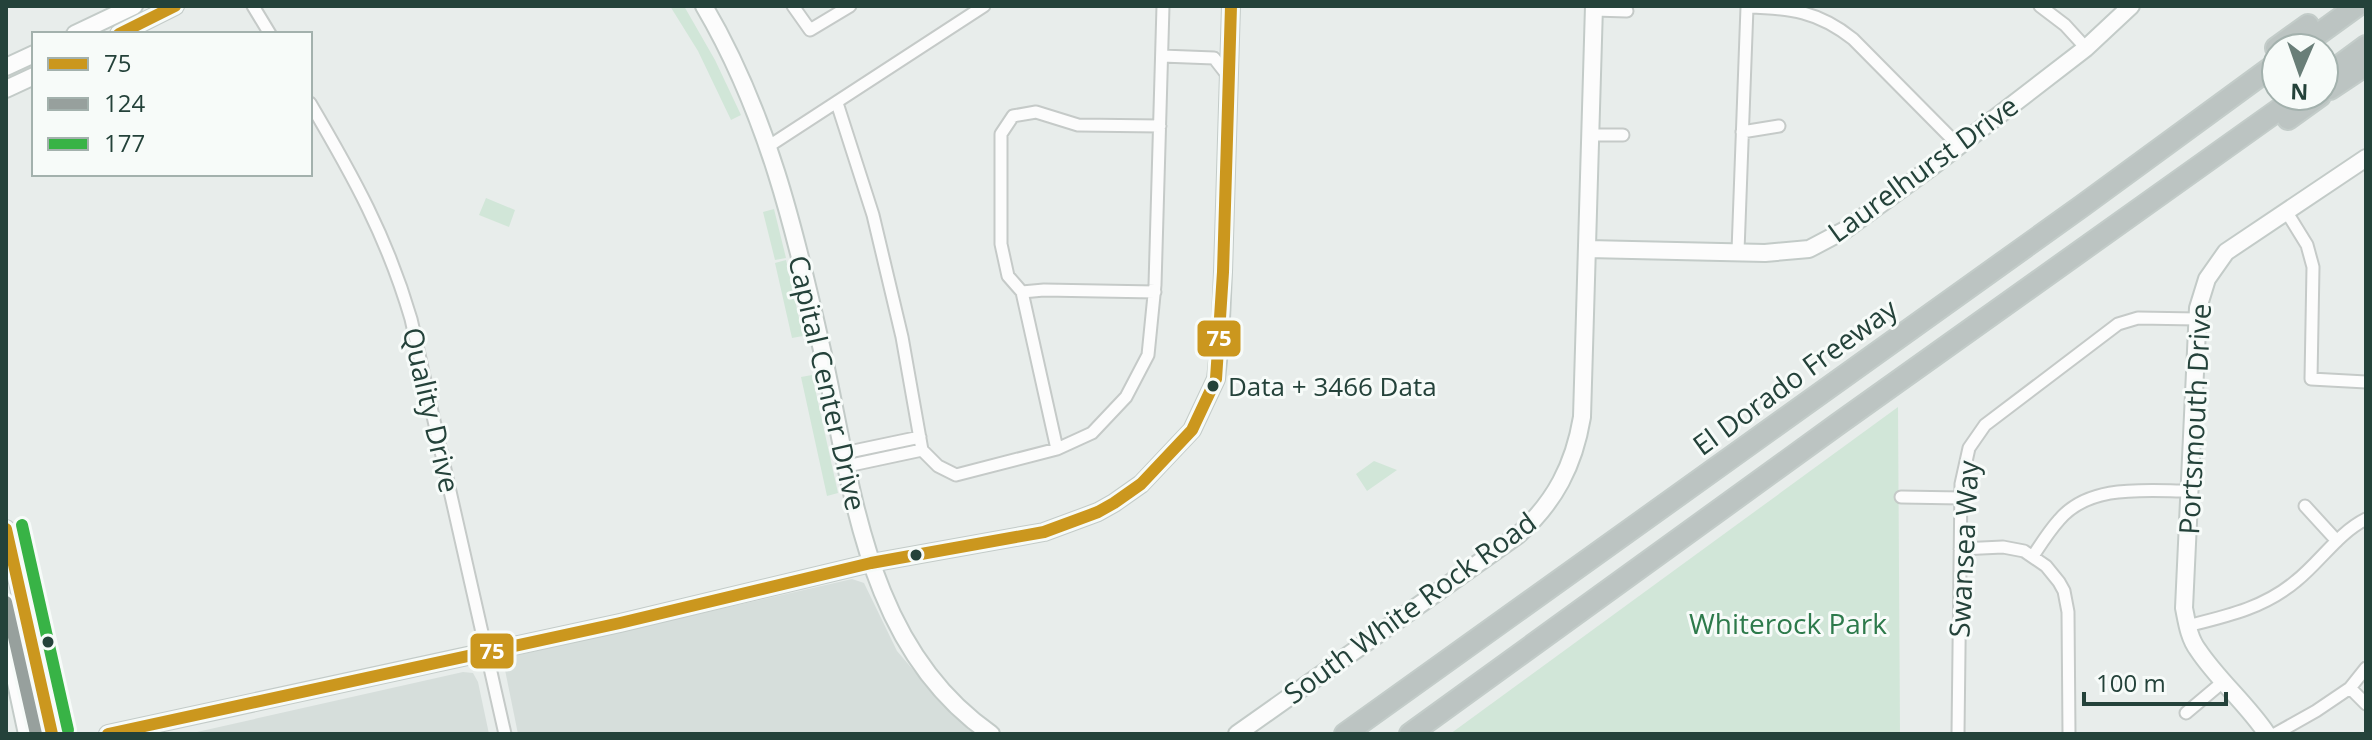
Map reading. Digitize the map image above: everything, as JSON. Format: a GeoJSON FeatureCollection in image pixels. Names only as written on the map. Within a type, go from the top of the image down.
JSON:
{"type":"FeatureCollection","features":[{"type":"Feature","properties":{"kind":"highway"},"geometry":{"type":"LineString","coordinates":[[2298,32],[2333,6]]}},
{"type":"Feature","properties":{"kind":"highway"},"geometry":{"type":"LineString","coordinates":[[2321,32],[2357,6]]}},
{"type":"Feature","properties":{"kind":"highway"},"geometry":{"type":"LineString","coordinates":[[2340,65],[2366,46]]}},
{"type":"Feature","properties":{"kind":"highway"},"geometry":{"type":"LineString","coordinates":[[2206,114],[2260,63]]}},
{"type":"Feature","properties":{"kind":"highway"},"geometry":{"type":"LineString","coordinates":[[2340,83],[2366,65]]}},
{"type":"Feature","properties":{"kind":"highway","name":"El Dorado Freeway"},"geometry":{"type":"LineString","coordinates":[[1345,734],[2069,216],[2260,75]]}},
{"type":"Feature","properties":{"kind":"highway"},"geometry":{"type":"LineString","coordinates":[[1410,734],[2276,112]]}},
{"type":"Feature","properties":{"kind":"highway"},"geometry":{"type":"LineString","coordinates":[[2201,167],[2237,155],[2298,112]]}},
{"type":"Feature","properties":{"kind":"street"},"geometry":{"type":"LineString","coordinates":[[79,32],[134,6]]}},
{"type":"Feature","properties":{"kind":"street"},"geometry":{"type":"LineString","coordinates":[[126,31],[162,6]]}},
{"type":"Feature","properties":{"kind":"street"},"geometry":{"type":"LineString","coordinates":[[126,31],[175,6]]}},
{"type":"Feature","properties":{"kind":"street"},"geometry":{"type":"LineString","coordinates":[[253,6],[269,32]]}},
{"type":"Feature","properties":{"kind":"street","name":"Capital Center Drive"},"geometry":{"type":"LineString","coordinates":[[704,6],[741,75],[769,146],[871,563],[902,637],[915,657],[959,709],[991,734]]}},
{"type":"Feature","properties":{"kind":"street"},"geometry":{"type":"LineString","coordinates":[[793,6],[810,30],[850,6]]}},
{"type":"Feature","properties":{"kind":"street"},"geometry":{"type":"LineString","coordinates":[[769,146],[984,6]]}},
{"type":"Feature","properties":{"kind":"street"},"geometry":{"type":"LineString","coordinates":[[837,103],[873,215],[902,337],[922,450],[938,466],[956,475],[1057,449],[1092,433],[1126,397],[1148,355],[1155,292],[1163,6]]}},
{"type":"Feature","properties":{"kind":"street"},"geometry":{"type":"LineString","coordinates":[[108,734],[620,623],[871,563],[1044,532],[1098,512],[1141,484],[1192,430],[1216,379],[1231,6]]}},
{"type":"Feature","properties":{"kind":"street"},"geometry":{"type":"LineString","coordinates":[[2040,6],[2065,25],[2086,48]]}},
{"type":"Feature","properties":{"kind":"street","name":"Laurelhurst Drive"},"geometry":{"type":"LineString","coordinates":[[1588,249],[1789,252],[1809,249],[1835,237],[1959,146],[2086,48],[2131,6]]}},
{"type":"Feature","properties":{"kind":"street"},"geometry":{"type":"LineString","coordinates":[[1738,251],[1747,7],[1782,8],[1815,16],[1844,32],[1959,146]]}},
{"type":"Feature","properties":{"kind":"street","name":"South White Rock Road"},"geometry":{"type":"LineString","coordinates":[[1237,734],[1518,535],[1548,504],[1567,472],[1578,443],[1582,417],[1594,8],[1627,11]]}},
{"type":"Feature","properties":{"kind":"street"},"geometry":{"type":"LineString","coordinates":[[6,67],[32,55]]}},
{"type":"Feature","properties":{"kind":"street"},"geometry":{"type":"LineString","coordinates":[[1162,56],[1214,58],[1228,76]]}},
{"type":"Feature","properties":{"kind":"street"},"geometry":{"type":"LineString","coordinates":[[6,89],[32,77]]}},
{"type":"Feature","properties":{"kind":"street","name":"Quality Drive"},"geometry":{"type":"LineString","coordinates":[[312,107],[365,200],[399,279],[411,319],[505,734]]}},
{"type":"Feature","properties":{"kind":"street"},"geometry":{"type":"LineString","coordinates":[[1057,449],[1022,292],[1008,276],[1001,244],[1001,134],[1013,116],[1036,112],[1078,125],[1160,126]]}},
{"type":"Feature","properties":{"kind":"street"},"geometry":{"type":"LineString","coordinates":[[1742,132],[1779,126]]}},
{"type":"Feature","properties":{"kind":"street"},"geometry":{"type":"LineString","coordinates":[[1590,135],[1623,135]]}},
{"type":"Feature","properties":{"kind":"street","name":"Portsmouth Drive"},"geometry":{"type":"LineString","coordinates":[[2267,734],[2198,650],[2187,626],[2184,608],[2197,319],[2203,288],[2218,261],[2235,244],[2366,158]]}},
{"type":"Feature","properties":{"kind":"street"},"geometry":{"type":"LineString","coordinates":[[2286,211],[2307,245],[2313,267],[2311,379],[2366,382]]}},
{"type":"Feature","properties":{"kind":"street"},"geometry":{"type":"LineString","coordinates":[[1022,292],[1155,292]]}},
{"type":"Feature","properties":{"kind":"street","name":"Swansea Way"},"geometry":{"type":"LineString","coordinates":[[1958,734],[1962,473],[1971,442],[2007,406],[2118,324],[2138,318],[2197,319]]}},
{"type":"Feature","properties":{"kind":"street"},"geometry":{"type":"LineString","coordinates":[[846,460],[920,437]]}},
{"type":"Feature","properties":{"kind":"street"},"geometry":{"type":"LineString","coordinates":[[846,460],[922,450]]}},
{"type":"Feature","properties":{"kind":"street"},"geometry":{"type":"LineString","coordinates":[[2033,556],[2059,520],[2093,498],[2117,491],[2190,491]]}},
{"type":"Feature","properties":{"kind":"street"},"geometry":{"type":"LineString","coordinates":[[1901,497],[1961,498]]}},
{"type":"Feature","properties":{"kind":"street"},"geometry":{"type":"LineString","coordinates":[[2305,506],[2337,541]]}},
{"type":"Feature","properties":{"kind":"street"},"geometry":{"type":"LineString","coordinates":[[2187,626],[2244,612],[2268,600],[2297,581],[2337,541],[2366,519]]}},
{"type":"Feature","properties":{"kind":"street"},"geometry":{"type":"LineString","coordinates":[[6,529],[52,734]]}},
{"type":"Feature","properties":{"kind":"street"},"geometry":{"type":"LineString","coordinates":[[1960,549],[2014,548],[2046,566],[2064,591],[2068,612],[2069,734]]}},
{"type":"Feature","properties":{"kind":"street"},"geometry":{"type":"LineString","coordinates":[[6,636],[27,734]]}},
{"type":"Feature","properties":{"kind":"street"},"geometry":{"type":"LineString","coordinates":[[2275,734],[2350,688],[2366,668]]}},
{"type":"Feature","properties":{"kind":"street"},"geometry":{"type":"LineString","coordinates":[[2186,713],[2224,681]]}},
{"type":"Feature","properties":{"kind":"street"},"geometry":{"type":"LineString","coordinates":[[2350,688],[2366,704]]}},
{"type":"Feature","properties":{"kind":"shaded area"},"geometry":{"type":"Polygon","coordinates":[[[852,579],[864,583],[897,651],[950,713],[977,734],[518,734],[504,665],[510,657],[852,579]]]}},
{"type":"Feature","properties":{"kind":"shaded area"},"geometry":{"type":"Polygon","coordinates":[[[463,672],[473,673],[478,682],[489,734],[188,734],[463,672]]]}},
{"type":"Feature","properties":{"kind":"green space"},"geometry":{"type":"Polygon","coordinates":[[[670,6],[684,6],[715,60],[741,115],[731,120],[698,51],[670,6]]]}},
{"type":"Feature","properties":{"kind":"green space"},"geometry":{"type":"Polygon","coordinates":[[[486,198],[515,210],[509,227],[479,215],[486,198]]]}},
{"type":"Feature","properties":{"kind":"green space"},"geometry":{"type":"Polygon","coordinates":[[[774,209],[786,258],[775,260],[763,212],[774,209]]]}},
{"type":"Feature","properties":{"kind":"green space"},"geometry":{"type":"Polygon","coordinates":[[[786,260],[803,336],[792,338],[775,263],[786,260]]]}},
{"type":"Feature","properties":{"kind":"green space"},"geometry":{"type":"Polygon","coordinates":[[[812,375],[838,493],[827,496],[801,377],[812,375]]]}},
{"type":"Feature","properties":{"kind":"green space","name":"Whiterock Park"},"geometry":{"type":"Polygon","coordinates":[[[1898,407],[1900,734],[1450,734],[1898,407]]]}},
{"type":"Feature","properties":{"kind":"green space"},"geometry":{"type":"Polygon","coordinates":[[[1374,461],[1397,470],[1367,491],[1356,474],[1374,461]]]}},
{"type":"Feature","properties":{"kind":"transit line","name":"75"},"geometry":{"type":"LineString","coordinates":[[123,32],[175,6]]}},
{"type":"Feature","properties":{"kind":"transit line","name":"75"},"geometry":{"type":"LineString","coordinates":[[108,734],[620,623],[871,563],[1044,532],[1114,503],[1141,484],[1192,430],[1216,379],[1223,272],[1231,6]]}},
{"type":"Feature","properties":{"kind":"transit line","name":"177"},"geometry":{"type":"LineString","coordinates":[[22,525],[68,730]]}},
{"type":"Feature","properties":{"kind":"transit line","name":"75"},"geometry":{"type":"LineString","coordinates":[[6,529],[52,734]]}},
{"type":"Feature","properties":{"kind":"transit line","name":"124"},"geometry":{"type":"LineString","coordinates":[[6,602],[36,734]]}},
{"type":"Feature","properties":{"kind":"place","name":"Data + 3466 Data"},"geometry":{"type":"Point","coordinates":[1213,386]}}]}
